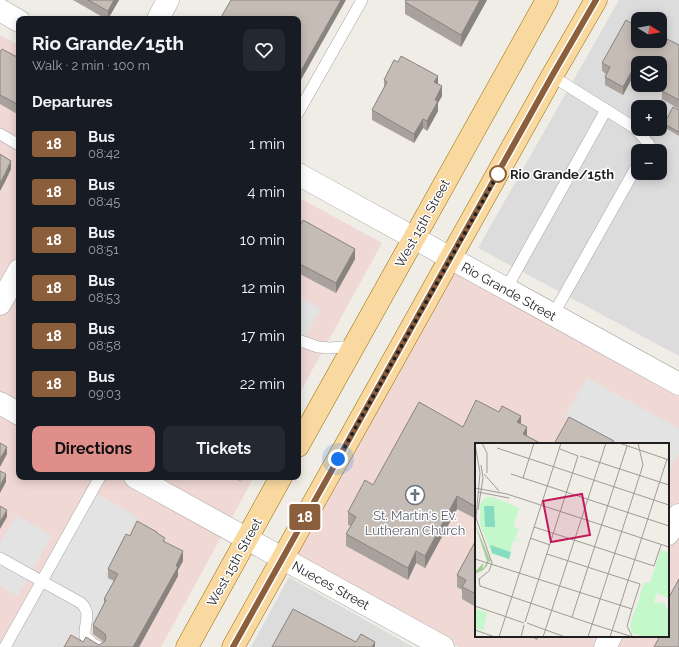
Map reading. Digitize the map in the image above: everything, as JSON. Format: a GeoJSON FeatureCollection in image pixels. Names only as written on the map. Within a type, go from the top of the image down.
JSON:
{"type":"FeatureCollection","features":[{"type":"Feature","properties":{"kind":"main road","name":"West 15th Street"},"geometry":{"type":"LineString","coordinates":[[301,441],[547,0]]}},
{"type":"Feature","properties":{"kind":"main road"},"geometry":{"type":"LineString","coordinates":[[233,647],[596,0]]}},
{"type":"Feature","properties":{"kind":"main road","name":"West 15th Street"},"geometry":{"type":"LineString","coordinates":[[186,647],[279,480]]}},
{"type":"Feature","properties":{"kind":"street"},"geometry":{"type":"LineString","coordinates":[[160,16],[168,0]]}},
{"type":"Feature","properties":{"kind":"street"},"geometry":{"type":"LineString","coordinates":[[0,10],[16,19]]}},
{"type":"Feature","properties":{"kind":"street","name":"Rio Grande Street"},"geometry":{"type":"LineString","coordinates":[[301,176],[679,384]]}},
{"type":"Feature","properties":{"kind":"street"},"geometry":{"type":"LineString","coordinates":[[0,304],[16,276]]}},
{"type":"Feature","properties":{"kind":"street"},"geometry":{"type":"LineString","coordinates":[[0,403],[16,412]]}},
{"type":"Feature","properties":{"kind":"street","name":"Nueces Street"},"geometry":{"type":"LineString","coordinates":[[146,480],[443,647]]}},
{"type":"Feature","properties":{"kind":"street"},"geometry":{"type":"LineString","coordinates":[[669,532],[679,514]]}},
{"type":"Feature","properties":{"kind":"street"},"geometry":{"type":"LineString","coordinates":[[605,647],[610,637]]}},
{"type":"Feature","properties":{"kind":"lane"},"geometry":{"type":"LineString","coordinates":[[301,108],[362,0]]}},
{"type":"Feature","properties":{"kind":"lane"},"geometry":{"type":"LineString","coordinates":[[552,76],[635,128],[649,144]]}},
{"type":"Feature","properties":{"kind":"lane"},"geometry":{"type":"LineString","coordinates":[[506,289],[606,110]]}},
{"type":"Feature","properties":{"kind":"lane"},"geometry":{"type":"LineString","coordinates":[[0,134],[16,143]]}},
{"type":"Feature","properties":{"kind":"lane"},"geometry":{"type":"LineString","coordinates":[[553,315],[631,176]]}},
{"type":"Feature","properties":{"kind":"lane"},"geometry":{"type":"LineString","coordinates":[[301,341],[330,348],[354,346]]}},
{"type":"Feature","properties":{"kind":"lane"},"geometry":{"type":"LineString","coordinates":[[5,647],[98,480]]}},
{"type":"Feature","properties":{"kind":"lane"},"geometry":{"type":"LineString","coordinates":[[0,558],[81,603],[87,612],[85,636],[92,643],[100,647]]}},
{"type":"Feature","properties":{"kind":"shaded area"},"geometry":{"type":"Polygon","coordinates":[[[619,0],[679,0],[679,356],[478,248],[619,0]]]}},
{"type":"Feature","properties":{"kind":"shaded area"},"geometry":{"type":"Polygon","coordinates":[[[0,35],[16,43],[16,480],[252,480],[161,647],[0,647],[0,35]]]}},
{"type":"Feature","properties":{"kind":"shaded area"},"geometry":{"type":"Polygon","coordinates":[[[301,199],[382,243],[301,391],[301,199]]]}},
{"type":"Feature","properties":{"kind":"shaded area"},"geometry":{"type":"Polygon","coordinates":[[[456,272],[679,397],[679,647],[459,647],[295,556],[456,272]]]}},
{"type":"Feature","properties":{"kind":"shaded area"},"geometry":{"type":"Polygon","coordinates":[[[301,298],[321,309],[301,345],[301,298]]]}},
{"type":"Feature","properties":{"kind":"shaded area"},"geometry":{"type":"Polygon","coordinates":[[[587,378],[679,428],[679,453],[669,470],[669,443],[614,443],[565,417],[587,378]]]}},
{"type":"Feature","properties":{"kind":"shaded area"},"geometry":{"type":"Polygon","coordinates":[[[96,493],[138,517],[105,576],[117,583],[85,642],[70,633],[63,647],[10,647],[96,493]]]}},
{"type":"Feature","properties":{"kind":"shaded area"},"geometry":{"type":"Polygon","coordinates":[[[16,515],[52,536],[18,596],[0,586],[0,543],[16,515]]]}},
{"type":"Feature","properties":{"kind":"shaded area"},"geometry":{"type":"Polygon","coordinates":[[[289,577],[413,647],[251,647],[289,577]]]}},
{"type":"Feature","properties":{"kind":"building"},"geometry":{"type":"Polygon","coordinates":[[[88,0],[114,0],[108,11],[88,0]]]}},
{"type":"Feature","properties":{"kind":"building"},"geometry":{"type":"Polygon","coordinates":[[[231,0],[341,0],[301,71],[301,16],[222,16],[231,0]]]}},
{"type":"Feature","properties":{"kind":"building"},"geometry":{"type":"Polygon","coordinates":[[[406,0],[480,0],[461,35],[405,2],[406,0]]]}},
{"type":"Feature","properties":{"kind":"building"},"geometry":{"type":"Polygon","coordinates":[[[626,20],[631,23],[631,48],[667,48],[667,39],[679,45],[679,100],[664,92],[667,92],[667,56],[631,56],[631,72],[623,87],[605,77],[610,67],[602,63],[626,20]]]}},
{"type":"Feature","properties":{"kind":"building"},"geometry":{"type":"Polygon","coordinates":[[[2,49],[16,56],[16,103],[0,95],[0,52],[2,49]]]}},
{"type":"Feature","properties":{"kind":"building"},"geometry":{"type":"Polygon","coordinates":[[[401,56],[438,76],[434,82],[442,86],[435,100],[438,101],[427,121],[423,119],[414,134],[372,110],[387,82],[384,80],[394,60],[398,62],[401,56]]]}},
{"type":"Feature","properties":{"kind":"building"},"geometry":{"type":"Polygon","coordinates":[[[673,107],[679,110],[679,132],[667,126],[667,118],[673,107]]]}},
{"type":"Feature","properties":{"kind":"building"},"geometry":{"type":"Polygon","coordinates":[[[0,154],[11,161],[0,183],[0,154]]]}},
{"type":"Feature","properties":{"kind":"building"},"geometry":{"type":"Polygon","coordinates":[[[303,220],[355,249],[336,283],[301,265],[301,224],[303,220]]]}},
{"type":"Feature","properties":{"kind":"building","name":"St. Martin's Ev. Lutheran Church"},"geometry":{"type":"Polygon","coordinates":[[[476,400],[499,412],[502,406],[521,416],[517,422],[527,427],[523,434],[540,443],[475,443],[475,506],[457,496],[425,556],[416,551],[408,568],[346,534],[356,517],[348,512],[365,480],[373,485],[419,402],[463,427],[476,400]]]}},
{"type":"Feature","properties":{"kind":"building"},"geometry":{"type":"Polygon","coordinates":[[[569,417],[614,441],[613,443],[555,443],[569,417]]]}},
{"type":"Feature","properties":{"kind":"building"},"geometry":{"type":"Polygon","coordinates":[[[0,443],[7,447],[0,459],[0,443]]]}},
{"type":"Feature","properties":{"kind":"building"},"geometry":{"type":"Polygon","coordinates":[[[0,471],[6,474],[0,486],[0,471]]]}},
{"type":"Feature","properties":{"kind":"building"},"geometry":{"type":"Polygon","coordinates":[[[0,506],[7,510],[0,522],[0,506]]]}},
{"type":"Feature","properties":{"kind":"building"},"geometry":{"type":"Polygon","coordinates":[[[137,521],[165,538],[163,541],[183,551],[176,566],[178,567],[133,647],[64,647],[71,635],[83,642],[86,637],[99,645],[105,641],[105,634],[93,625],[106,600],[104,599],[118,574],[108,569],[126,534],[130,536],[137,521]]]}},
{"type":"Feature","properties":{"kind":"building"},"geometry":{"type":"Polygon","coordinates":[[[475,542],[475,594],[462,587],[466,580],[457,575],[475,542]]]}},
{"type":"Feature","properties":{"kind":"building"},"geometry":{"type":"Polygon","coordinates":[[[679,579],[679,647],[654,647],[659,637],[669,637],[669,597],[679,579]]]}},
{"type":"Feature","properties":{"kind":"building"},"geometry":{"type":"Polygon","coordinates":[[[293,609],[356,642],[361,634],[375,642],[372,647],[272,647],[293,609]]]}},
{"type":"Feature","properties":{"kind":"bus line","name":"18"},"geometry":{"type":"LineString","coordinates":[[233,647],[596,0]]}},
{"type":"Feature","properties":{"kind":"place","name":"Rio Grande/15th"},"geometry":{"type":"Point","coordinates":[498,174]}},
{"type":"Feature","properties":{"kind":"place","name":"St. Martin's Ev. Lutheran Church"},"geometry":{"type":"Point","coordinates":[415,495]}},
{"type":"Feature","properties":{"kind":"route"},"geometry":{"type":"LineString","coordinates":[[338,459],[498,174]]}}]}
